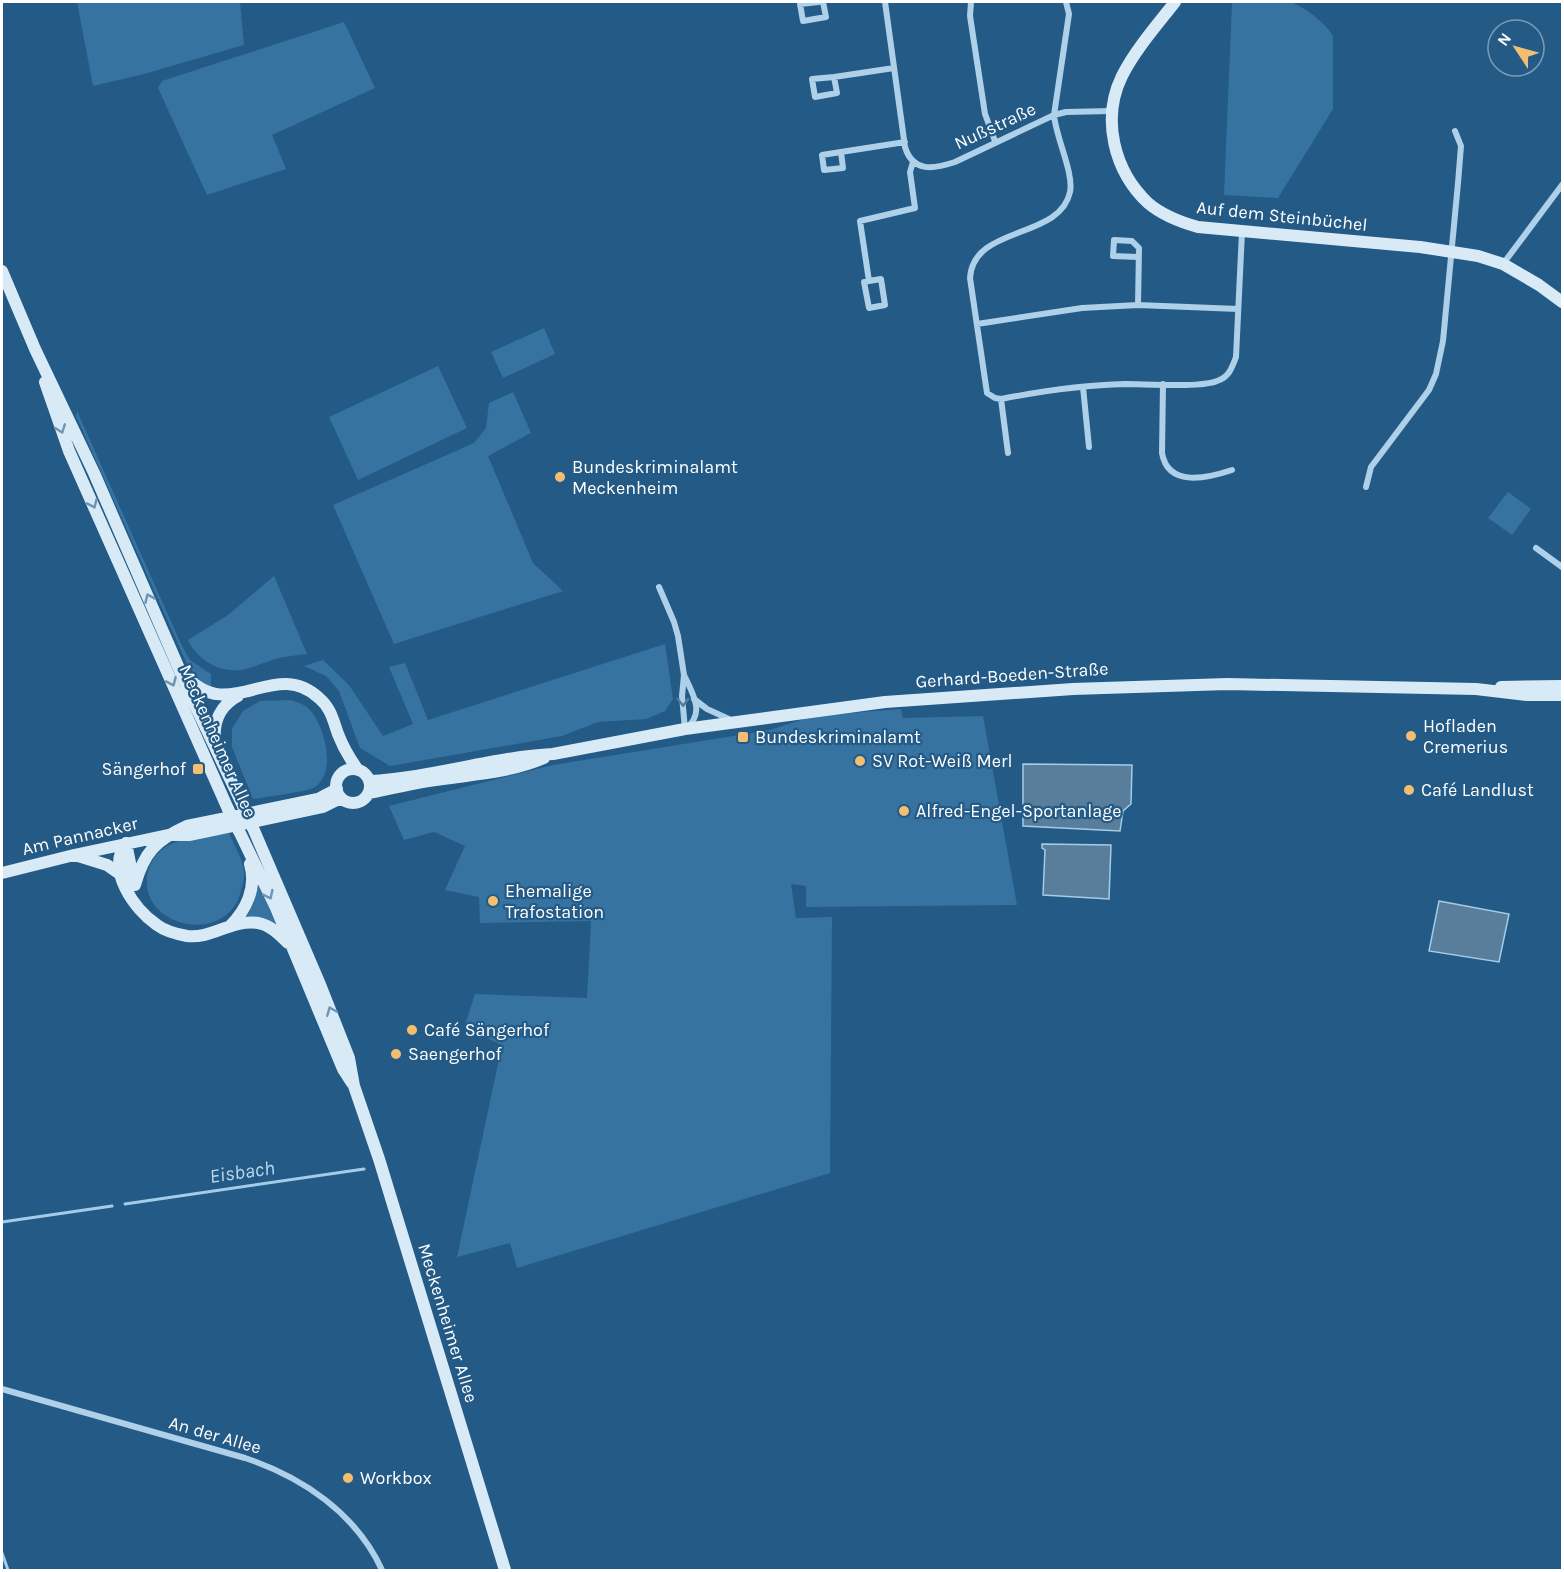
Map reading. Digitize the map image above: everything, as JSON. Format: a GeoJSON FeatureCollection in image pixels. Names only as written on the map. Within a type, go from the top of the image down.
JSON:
{"type":"FeatureCollection","features":[{"type":"Feature","properties":{"kind":"main road","name":"Auf dem Steinbüchel"},"geometry":{"type":"LineString","coordinates":[[1175,2],[1129,64],[1121,78],[1112,111],[1113,132],[1121,165],[1128,179],[1150,204],[1180,222],[1197,227],[1452,251],[1503,264],[1563,302]]}},
{"type":"Feature","properties":{"kind":"main road","name":"Meckenheimer Allee"},"geometry":{"type":"LineString","coordinates":[[2,271],[58,406],[182,670],[253,828],[349,1058],[354,1086],[379,1160],[505,1570]]}},
{"type":"Feature","properties":{"kind":"main road","name":"Meckenheimer Allee"},"geometry":{"type":"LineString","coordinates":[[58,406],[74,461],[228,809],[276,908],[343,1069],[354,1086]]}},
{"type":"Feature","properties":{"kind":"main road"},"geometry":{"type":"LineString","coordinates":[[182,670],[190,680],[213,694],[231,696],[279,683],[308,690],[319,697],[327,707],[349,758],[358,770],[365,774],[369,787]]}},
{"type":"Feature","properties":{"kind":"main road","name":"Gerhard-Boeden-Straße"},"geometry":{"type":"LineString","coordinates":[[339,794],[352,803],[359,802],[369,787],[480,775],[530,764],[554,754],[685,729],[885,702],[1095,688],[1227,684],[1476,689],[1527,695],[1563,695]]}},
{"type":"Feature","properties":{"kind":"main road","name":"Gerhard-Boeden-Straße"},"geometry":{"type":"LineString","coordinates":[[1476,689],[1522,685],[1563,686]]}},
{"type":"Feature","properties":{"kind":"main road"},"geometry":{"type":"LineString","coordinates":[[215,745],[215,726],[220,712],[226,703],[243,693]]}},
{"type":"Feature","properties":{"kind":"main road"},"geometry":{"type":"LineString","coordinates":[[338,734],[342,775]]}},
{"type":"Feature","properties":{"kind":"main road"},"geometry":{"type":"LineString","coordinates":[[339,794],[338,780],[347,771],[358,770]]}},
{"type":"Feature","properties":{"kind":"main road","name":"Am Pannacker"},"geometry":{"type":"LineString","coordinates":[[2,873],[168,835],[187,826],[339,794]]}},
{"type":"Feature","properties":{"kind":"main road"},"geometry":{"type":"LineString","coordinates":[[135,885],[145,856],[168,835]]}},
{"type":"Feature","properties":{"kind":"main road"},"geometry":{"type":"LineString","coordinates":[[230,926],[244,909],[252,884],[252,872],[241,837]]}},
{"type":"Feature","properties":{"kind":"main road"},"geometry":{"type":"LineString","coordinates":[[126,843],[118,856],[120,874],[133,899],[160,927],[184,935],[206,936],[230,926],[249,922],[263,924],[279,934],[293,949]]}},
{"type":"Feature","properties":{"kind":"main road"},"geometry":{"type":"LineString","coordinates":[[126,843],[135,885],[144,912]]}},
{"type":"Feature","properties":{"kind":"main road"},"geometry":{"type":"LineString","coordinates":[[74,855],[102,863],[120,874]]}},
{"type":"Feature","properties":{"kind":"street"},"geometry":{"type":"LineString","coordinates":[[869,281],[860,221],[915,208],[910,172],[913,162],[904,142],[885,2]]}},
{"type":"Feature","properties":{"kind":"street"},"geometry":{"type":"LineString","coordinates":[[971,2],[970,16],[985,114],[996,141]]}},
{"type":"Feature","properties":{"kind":"street"},"geometry":{"type":"LineString","coordinates":[[1066,2],[1069,14],[1054,115],[1055,130],[1069,176],[1069,195],[1059,212],[982,250],[971,267],[970,278],[987,393],[1001,399],[1043,391],[1083,387],[1215,382],[1228,374],[1236,357],[1242,232]]}},
{"type":"Feature","properties":{"kind":"street"},"geometry":{"type":"LineString","coordinates":[[834,77],[837,93],[815,97],[812,80],[894,68]]}},
{"type":"Feature","properties":{"kind":"street","name":"Nußstraße"},"geometry":{"type":"LineString","coordinates":[[913,162],[929,168],[939,167],[955,162],[1054,115],[1066,112],[1112,111]]}},
{"type":"Feature","properties":{"kind":"street"},"geometry":{"type":"LineString","coordinates":[[1365,488],[1371,467],[1429,390],[1436,374],[1442,350],[1461,146],[1455,131]]}},
{"type":"Feature","properties":{"kind":"street"},"geometry":{"type":"LineString","coordinates":[[840,152],[904,142]]}},
{"type":"Feature","properties":{"kind":"street"},"geometry":{"type":"LineString","coordinates":[[1503,264],[1563,185]]}},
{"type":"Feature","properties":{"kind":"street"},"geometry":{"type":"LineString","coordinates":[[1138,257],[1113,256],[1114,240],[1132,240],[1139,248],[1138,305]]}},
{"type":"Feature","properties":{"kind":"street"},"geometry":{"type":"LineString","coordinates":[[881,279],[885,305],[869,308],[864,282],[869,281],[881,279]]}},
{"type":"Feature","properties":{"kind":"street"},"geometry":{"type":"LineString","coordinates":[[977,324],[1082,308],[1138,305],[1238,309]]}},
{"type":"Feature","properties":{"kind":"street"},"geometry":{"type":"LineString","coordinates":[[1163,384],[1162,453],[1163,462],[1169,470],[1181,477],[1209,478],[1233,470]]}},
{"type":"Feature","properties":{"kind":"street"},"geometry":{"type":"LineString","coordinates":[[1083,387],[1089,447]]}},
{"type":"Feature","properties":{"kind":"street"},"geometry":{"type":"LineString","coordinates":[[1001,399],[1008,453]]}},
{"type":"Feature","properties":{"kind":"street"},"geometry":{"type":"LineString","coordinates":[[1536,548],[1563,567]]}},
{"type":"Feature","properties":{"kind":"street"},"geometry":{"type":"LineString","coordinates":[[659,587],[674,622],[684,675],[697,713],[696,718],[685,729]]}},
{"type":"Feature","properties":{"kind":"street"},"geometry":{"type":"LineString","coordinates":[[684,675],[682,696],[685,729]]}},
{"type":"Feature","properties":{"kind":"street"},"geometry":{"type":"LineString","coordinates":[[694,699],[706,709],[734,721]]}},
{"type":"Feature","properties":{"kind":"street","name":"An der Allee"},"geometry":{"type":"LineString","coordinates":[[2,1389],[245,1458],[281,1471],[336,1508],[364,1542],[382,1570]]}},
{"type":"Feature","properties":{"kind":"shaded area"},"geometry":{"type":"Polygon","coordinates":[[[77,2],[240,2],[244,45],[93,86],[77,2]]]}},
{"type":"Feature","properties":{"kind":"shaded area"},"geometry":{"type":"Polygon","coordinates":[[[1232,2],[1289,2],[1320,21],[1333,37],[1333,109],[1278,198],[1224,195],[1232,2]]]}},
{"type":"Feature","properties":{"kind":"shaded area"},"geometry":{"type":"Polygon","coordinates":[[[344,22],[375,88],[272,135],[286,169],[207,195],[158,88],[162,81],[344,22]]]}},
{"type":"Feature","properties":{"kind":"shaded area"},"geometry":{"type":"Polygon","coordinates":[[[544,328],[555,354],[503,378],[491,352],[544,328]]]}},
{"type":"Feature","properties":{"kind":"shaded area"},"geometry":{"type":"Polygon","coordinates":[[[438,366],[467,428],[358,480],[329,417],[438,366]]]}},
{"type":"Feature","properties":{"kind":"shaded area"},"geometry":{"type":"Polygon","coordinates":[[[513,392],[531,433],[488,456],[533,563],[563,591],[394,644],[333,505],[474,443],[486,428],[489,403],[513,392]]]}},
{"type":"Feature","properties":{"kind":"shaded area"},"geometry":{"type":"Polygon","coordinates":[[[77,411],[181,644],[190,660],[211,674],[211,689],[204,685],[188,666],[76,416],[77,411]]]}},
{"type":"Feature","properties":{"kind":"shaded area"},"geometry":{"type":"Polygon","coordinates":[[[1508,492],[1531,509],[1512,535],[1488,518],[1508,492]]]}},
{"type":"Feature","properties":{"kind":"shaded area"},"geometry":{"type":"Polygon","coordinates":[[[274,576],[307,654],[279,658],[247,669],[234,670],[210,664],[197,654],[188,640],[228,615],[274,576]]]}},
{"type":"Feature","properties":{"kind":"shaded area"},"geometry":{"type":"Polygon","coordinates":[[[665,644],[673,699],[665,711],[646,719],[598,722],[562,736],[390,766],[360,748],[339,691],[326,676],[304,666],[323,660],[349,685],[383,736],[413,724],[389,667],[405,663],[428,720],[665,644]]]}},
{"type":"Feature","properties":{"kind":"shaded area"},"geometry":{"type":"Polygon","coordinates":[[[291,700],[308,708],[319,725],[326,748],[325,772],[321,781],[309,790],[253,799],[232,747],[232,729],[243,711],[260,701],[291,700]]]}},
{"type":"Feature","properties":{"kind":"shaded area"},"geometry":{"type":"Polygon","coordinates":[[[901,709],[903,718],[983,716],[1017,905],[806,907],[806,886],[791,884],[796,918],[832,917],[830,1173],[517,1268],[510,1243],[457,1257],[502,1045],[464,1028],[475,994],[587,998],[591,921],[480,923],[479,897],[445,890],[465,846],[434,832],[404,840],[389,806],[553,765],[770,730],[813,716],[901,709]]]}},
{"type":"Feature","properties":{"kind":"shaded area"},"geometry":{"type":"Polygon","coordinates":[[[1023,764],[1132,765],[1131,804],[1123,811],[1120,831],[1023,826],[1023,764]]]}},
{"type":"Feature","properties":{"kind":"shaded area"},"geometry":{"type":"Polygon","coordinates":[[[229,833],[240,857],[244,875],[240,894],[231,910],[218,920],[202,924],[186,924],[170,918],[157,908],[149,894],[147,876],[152,861],[158,853],[177,842],[191,838],[229,833]]]}},
{"type":"Feature","properties":{"kind":"shaded area"},"geometry":{"type":"Polygon","coordinates":[[[1042,844],[1111,845],[1109,899],[1043,895],[1045,850],[1042,844]]]}},
{"type":"Feature","properties":{"kind":"shaded area"},"geometry":{"type":"Polygon","coordinates":[[[257,882],[278,927],[243,918],[257,882]]]}},
{"type":"Feature","properties":{"kind":"shaded area"},"geometry":{"type":"Polygon","coordinates":[[[1439,901],[1509,914],[1499,962],[1429,951],[1439,901]]]}},
{"type":"Feature","properties":{"kind":"waterway","name":"Eisbach"},"geometry":{"type":"LineString","coordinates":[[125,1204],[364,1169]]}},
{"type":"Feature","properties":{"kind":"waterway","name":"Eisbach"},"geometry":{"type":"LineString","coordinates":[[2,1222],[112,1206]]}},
{"type":"Feature","properties":{"kind":"waterway"},"geometry":{"type":"LineString","coordinates":[[2,1553],[8,1570]]}},
{"type":"Feature","properties":{"kind":"place","name":"Bundeskriminalamt Meckenheim"},"geometry":{"type":"Point","coordinates":[560,477]}},
{"type":"Feature","properties":{"kind":"place","name":"Hofladen Cremerius"},"geometry":{"type":"Point","coordinates":[1411,736]}},
{"type":"Feature","properties":{"kind":"place","name":"Bundeskriminalamt"},"geometry":{"type":"Point","coordinates":[743,737]}},
{"type":"Feature","properties":{"kind":"place","name":"SV Rot-Weiß Merl"},"geometry":{"type":"Point","coordinates":[860,761]}},
{"type":"Feature","properties":{"kind":"place","name":"Sängerhof"},"geometry":{"type":"Point","coordinates":[198,769]}},
{"type":"Feature","properties":{"kind":"place","name":"Café Landlust"},"geometry":{"type":"Point","coordinates":[1409,790]}},
{"type":"Feature","properties":{"kind":"place","name":"Alfred-Engel-Sportanlage"},"geometry":{"type":"Point","coordinates":[904,811]}},
{"type":"Feature","properties":{"kind":"place","name":"Ehemalige Trafostation"},"geometry":{"type":"Point","coordinates":[493,901]}},
{"type":"Feature","properties":{"kind":"place","name":"Café Sängerhof"},"geometry":{"type":"Point","coordinates":[412,1030]}},
{"type":"Feature","properties":{"kind":"place","name":"Saengerhof"},"geometry":{"type":"Point","coordinates":[396,1054]}},
{"type":"Feature","properties":{"kind":"place","name":"Workbox"},"geometry":{"type":"Point","coordinates":[348,1478]}}]}
